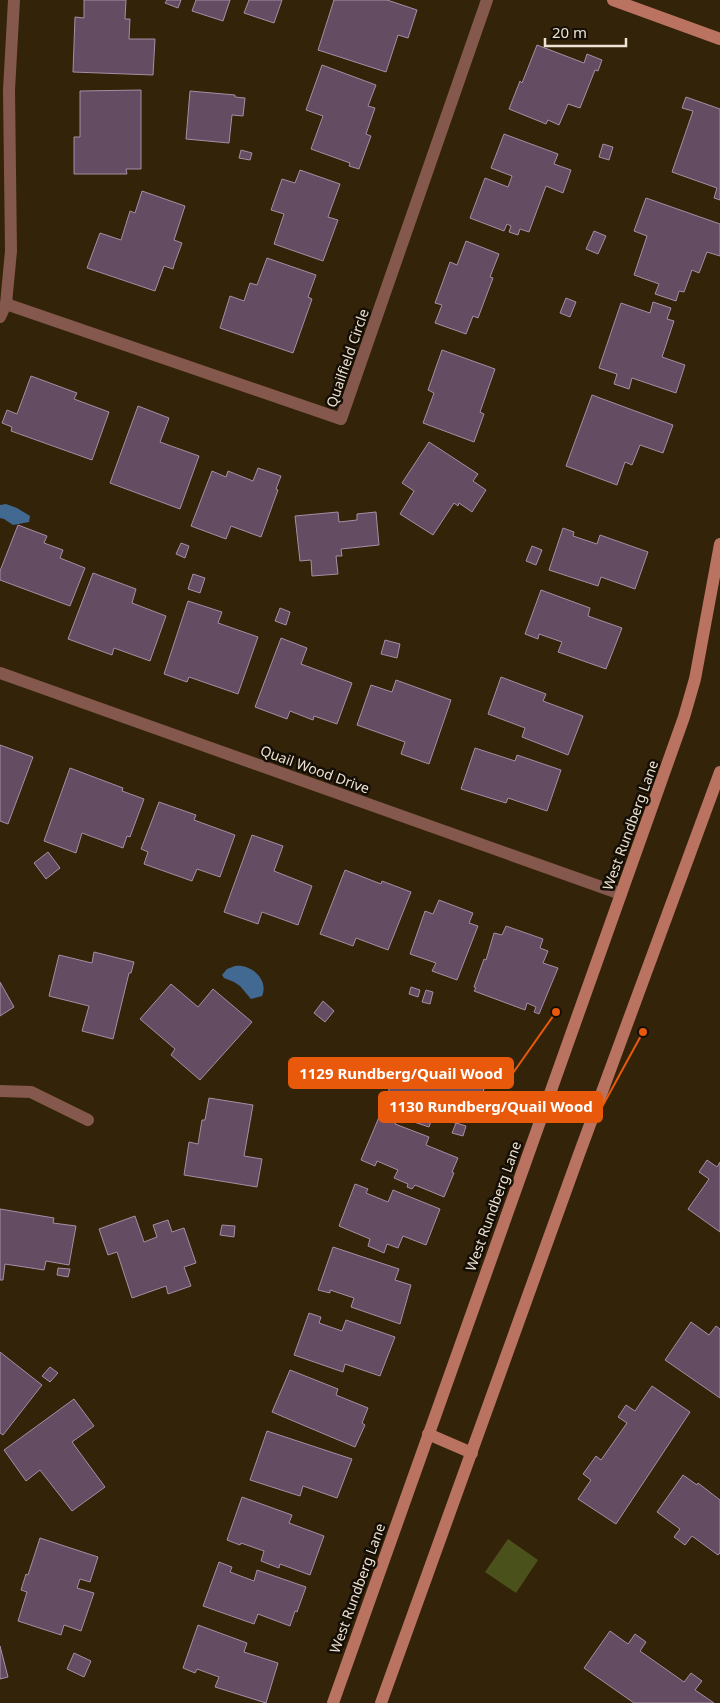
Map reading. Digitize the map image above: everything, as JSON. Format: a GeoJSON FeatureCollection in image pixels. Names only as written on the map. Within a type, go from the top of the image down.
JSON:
{"type":"FeatureCollection","features":[{"type":"Feature","properties":{"kind":"main road"},"geometry":{"type":"LineString","coordinates":[[613,0],[720,39]]}},
{"type":"Feature","properties":{"kind":"main road","name":"West Rundberg Lane"},"geometry":{"type":"LineString","coordinates":[[333,1703],[684,717],[695,679],[718,572],[720,544]]}},
{"type":"Feature","properties":{"kind":"main road"},"geometry":{"type":"LineString","coordinates":[[381,1703],[578,1157],[720,772]]}},
{"type":"Feature","properties":{"kind":"main road"},"geometry":{"type":"LineString","coordinates":[[428,1434],[472,1453]]}},
{"type":"Feature","properties":{"kind":"street"},"geometry":{"type":"LineString","coordinates":[[0,317],[6,304],[11,251],[9,90],[14,0]]}},
{"type":"Feature","properties":{"kind":"street","name":"Quailfield Circle"},"geometry":{"type":"LineString","coordinates":[[6,304],[341,419],[487,0]]}},
{"type":"Feature","properties":{"kind":"street","name":"Quail Wood Drive"},"geometry":{"type":"LineString","coordinates":[[0,673],[621,894]]}},
{"type":"Feature","properties":{"kind":"street"},"geometry":{"type":"LineString","coordinates":[[0,1091],[31,1092],[88,1120]]}},
{"type":"Feature","properties":{"kind":"green space"},"geometry":{"type":"Polygon","coordinates":[[[508,1539],[538,1560],[516,1593],[485,1572],[508,1539]]]}},
{"type":"Feature","properties":{"kind":"water"},"geometry":{"type":"Polygon","coordinates":[[[6,504],[30,516],[29,522],[13,525],[0,518],[0,505],[6,504]]]}},
{"type":"Feature","properties":{"kind":"water"},"geometry":{"type":"Polygon","coordinates":[[[235,966],[253,970],[257,974],[263,984],[262,996],[251,999],[240,986],[224,978],[222,975],[227,969],[235,966]]]}},
{"type":"Feature","properties":{"kind":"building"},"geometry":{"type":"Polygon","coordinates":[[[84,0],[126,0],[125,19],[130,19],[129,39],[155,39],[153,75],[73,72],[75,17],[84,18],[84,0]]]}},
{"type":"Feature","properties":{"kind":"building"},"geometry":{"type":"Polygon","coordinates":[[[167,0],[181,0],[178,8],[165,3],[167,0]]]}},
{"type":"Feature","properties":{"kind":"building"},"geometry":{"type":"Polygon","coordinates":[[[196,0],[230,0],[223,21],[192,11],[196,0]]]}},
{"type":"Feature","properties":{"kind":"building"},"geometry":{"type":"Polygon","coordinates":[[[249,0],[282,0],[274,23],[244,13],[249,0]]]}},
{"type":"Feature","properties":{"kind":"building"},"geometry":{"type":"Polygon","coordinates":[[[334,0],[387,0],[417,10],[408,38],[398,35],[386,72],[318,50],[334,0]]]}},
{"type":"Feature","properties":{"kind":"building"},"geometry":{"type":"Polygon","coordinates":[[[537,45],[584,63],[587,54],[602,60],[598,71],[595,70],[580,108],[568,104],[559,125],[548,120],[546,124],[509,109],[537,45]]]}},
{"type":"Feature","properties":{"kind":"building"},"geometry":{"type":"Polygon","coordinates":[[[322,65],[376,85],[368,106],[375,108],[366,134],[371,136],[359,169],[349,166],[350,163],[311,149],[323,116],[306,110],[322,65]]]}},
{"type":"Feature","properties":{"kind":"building"},"geometry":{"type":"Polygon","coordinates":[[[141,90],[141,169],[126,169],[127,174],[74,174],[74,137],[80,137],[80,91],[141,90]]]}},
{"type":"Feature","properties":{"kind":"building"},"geometry":{"type":"Polygon","coordinates":[[[190,91],[235,95],[235,97],[245,98],[243,116],[232,115],[229,143],[186,139],[190,91]]]}},
{"type":"Feature","properties":{"kind":"building"},"geometry":{"type":"Polygon","coordinates":[[[686,97],[720,109],[720,200],[714,198],[717,188],[672,172],[693,111],[682,108],[686,97]]]}},
{"type":"Feature","properties":{"kind":"building"},"geometry":{"type":"Polygon","coordinates":[[[504,134],[558,154],[554,164],[571,170],[563,193],[546,186],[529,232],[520,229],[518,235],[509,232],[511,226],[507,224],[504,231],[470,218],[485,178],[508,187],[512,176],[491,168],[504,134]]]}},
{"type":"Feature","properties":{"kind":"building"},"geometry":{"type":"Polygon","coordinates":[[[603,144],[613,147],[609,160],[599,157],[603,144]]]}},
{"type":"Feature","properties":{"kind":"building"},"geometry":{"type":"Polygon","coordinates":[[[241,150],[252,153],[250,160],[239,158],[241,150]]]}},
{"type":"Feature","properties":{"kind":"building"},"geometry":{"type":"Polygon","coordinates":[[[300,170],[340,184],[328,217],[338,220],[323,261],[274,244],[284,214],[271,210],[282,179],[295,183],[300,170]]]}},
{"type":"Feature","properties":{"kind":"building"},"geometry":{"type":"Polygon","coordinates":[[[142,191],[185,206],[174,240],[182,243],[173,269],[164,266],[155,291],[87,268],[100,233],[121,240],[130,211],[135,213],[142,191]]]}},
{"type":"Feature","properties":{"kind":"building"},"geometry":{"type":"Polygon","coordinates":[[[646,198],[720,224],[720,256],[707,252],[699,273],[692,270],[684,292],[679,291],[676,301],[655,294],[659,284],[634,275],[647,236],[634,231],[646,198]]]}},
{"type":"Feature","properties":{"kind":"building"},"geometry":{"type":"Polygon","coordinates":[[[594,231],[606,236],[598,254],[586,249],[594,231]]]}},
{"type":"Feature","properties":{"kind":"building"},"geometry":{"type":"Polygon","coordinates":[[[466,241],[499,254],[490,277],[493,278],[478,318],[473,316],[466,334],[435,323],[442,305],[435,303],[450,262],[457,265],[466,241]]]}},
{"type":"Feature","properties":{"kind":"building"},"geometry":{"type":"Polygon","coordinates":[[[267,258],[316,275],[308,297],[312,299],[293,353],[220,328],[230,296],[244,301],[250,283],[257,285],[267,258]]]}},
{"type":"Feature","properties":{"kind":"building"},"geometry":{"type":"Polygon","coordinates":[[[566,298],[576,302],[570,317],[560,313],[566,298]]]}},
{"type":"Feature","properties":{"kind":"building"},"geometry":{"type":"Polygon","coordinates":[[[653,302],[671,308],[667,319],[674,321],[662,357],[685,365],[676,393],[632,378],[629,389],[614,384],[617,374],[599,368],[621,303],[650,313],[653,302]]]}},
{"type":"Feature","properties":{"kind":"building"},"geometry":{"type":"Polygon","coordinates":[[[442,350],[495,369],[480,412],[484,414],[474,442],[423,423],[434,393],[428,390],[442,350]]]}},
{"type":"Feature","properties":{"kind":"building"},"geometry":{"type":"Polygon","coordinates":[[[31,376],[77,393],[74,399],[109,412],[92,460],[11,431],[12,427],[2,423],[7,410],[17,414],[31,376]]]}},
{"type":"Feature","properties":{"kind":"building"},"geometry":{"type":"Polygon","coordinates":[[[592,395],[673,425],[663,453],[640,445],[632,465],[625,462],[617,485],[566,466],[592,395]]]}},
{"type":"Feature","properties":{"kind":"building"},"geometry":{"type":"Polygon","coordinates":[[[138,406],[169,418],[160,442],[199,456],[180,509],[110,483],[138,406]]]}},
{"type":"Feature","properties":{"kind":"building"},"geometry":{"type":"Polygon","coordinates":[[[429,442],[478,474],[473,481],[486,490],[472,512],[459,503],[458,506],[454,503],[433,535],[400,514],[414,491],[402,483],[429,442]]]}},
{"type":"Feature","properties":{"kind":"building"},"geometry":{"type":"Polygon","coordinates":[[[258,468],[281,476],[276,489],[278,490],[261,537],[231,526],[226,539],[191,526],[212,471],[226,477],[228,471],[253,481],[258,468]]]}},
{"type":"Feature","properties":{"kind":"building"},"geometry":{"type":"Polygon","coordinates":[[[338,512],[339,522],[357,520],[357,514],[376,512],[379,545],[341,549],[342,556],[336,556],[338,574],[312,576],[311,560],[300,561],[295,516],[338,512]]]}},
{"type":"Feature","properties":{"kind":"building"},"geometry":{"type":"Polygon","coordinates":[[[18,525],[47,536],[44,543],[63,550],[60,558],[85,568],[70,606],[0,580],[0,571],[18,525]]]}},
{"type":"Feature","properties":{"kind":"building"},"geometry":{"type":"Polygon","coordinates":[[[563,528],[574,532],[573,536],[597,544],[600,535],[648,552],[635,589],[601,577],[598,586],[549,570],[563,528]]]}},
{"type":"Feature","properties":{"kind":"building"},"geometry":{"type":"Polygon","coordinates":[[[181,543],[189,546],[185,558],[176,554],[181,543]]]}},
{"type":"Feature","properties":{"kind":"building"},"geometry":{"type":"Polygon","coordinates":[[[532,546],[542,550],[536,565],[526,561],[532,546]]]}},
{"type":"Feature","properties":{"kind":"building"},"geometry":{"type":"Polygon","coordinates":[[[93,573],[136,589],[132,603],[166,616],[150,661],[114,648],[112,655],[68,639],[93,573]]]}},
{"type":"Feature","properties":{"kind":"building"},"geometry":{"type":"Polygon","coordinates":[[[193,574],[205,578],[200,593],[188,589],[193,574]]]}},
{"type":"Feature","properties":{"kind":"building"},"geometry":{"type":"Polygon","coordinates":[[[541,590],[590,608],[588,616],[622,628],[606,669],[558,652],[562,642],[539,634],[538,639],[525,634],[541,590]]]}},
{"type":"Feature","properties":{"kind":"building"},"geometry":{"type":"Polygon","coordinates":[[[188,601],[222,612],[218,623],[258,637],[238,694],[189,677],[187,682],[164,674],[188,601]]]}},
{"type":"Feature","properties":{"kind":"building"},"geometry":{"type":"Polygon","coordinates":[[[280,608],[290,612],[286,625],[275,621],[280,608]]]}},
{"type":"Feature","properties":{"kind":"building"},"geometry":{"type":"Polygon","coordinates":[[[281,638],[307,648],[301,664],[352,683],[337,724],[314,716],[313,720],[290,711],[287,719],[255,707],[281,638]]]}},
{"type":"Feature","properties":{"kind":"building"},"geometry":{"type":"Polygon","coordinates":[[[385,640],[400,644],[397,658],[381,654],[385,640]]]}},
{"type":"Feature","properties":{"kind":"building"},"geometry":{"type":"Polygon","coordinates":[[[501,677],[546,694],[543,701],[583,716],[568,755],[522,737],[525,728],[488,714],[501,677]]]}},
{"type":"Feature","properties":{"kind":"building"},"geometry":{"type":"Polygon","coordinates":[[[396,680],[451,700],[429,764],[401,754],[405,742],[357,725],[371,685],[392,692],[396,680]]]}},
{"type":"Feature","properties":{"kind":"building"},"geometry":{"type":"Polygon","coordinates":[[[0,745],[33,757],[8,824],[0,821],[0,745]]]}},
{"type":"Feature","properties":{"kind":"building"},"geometry":{"type":"Polygon","coordinates":[[[475,748],[515,761],[517,755],[561,770],[547,811],[508,798],[506,803],[461,789],[475,748]]]}},
{"type":"Feature","properties":{"kind":"building"},"geometry":{"type":"Polygon","coordinates":[[[70,768],[123,788],[122,791],[144,799],[130,837],[127,836],[123,848],[82,833],[76,853],[44,841],[70,768]]]}},
{"type":"Feature","properties":{"kind":"building"},"geometry":{"type":"Polygon","coordinates":[[[159,802],[196,815],[194,820],[235,835],[220,877],[197,869],[192,881],[144,864],[148,852],[141,849],[159,802]]]}},
{"type":"Feature","properties":{"kind":"building"},"geometry":{"type":"Polygon","coordinates":[[[252,835],[283,846],[274,871],[312,886],[298,925],[262,912],[258,924],[224,912],[252,835]]]}},
{"type":"Feature","properties":{"kind":"building"},"geometry":{"type":"Polygon","coordinates":[[[48,852],[60,868],[46,879],[34,863],[48,852]]]}},
{"type":"Feature","properties":{"kind":"building"},"geometry":{"type":"Polygon","coordinates":[[[345,870],[381,884],[382,881],[411,892],[388,950],[356,938],[353,946],[320,934],[345,870]]]}},
{"type":"Feature","properties":{"kind":"building"},"geometry":{"type":"Polygon","coordinates":[[[439,900],[473,913],[469,923],[478,926],[457,980],[432,971],[436,963],[410,954],[425,911],[433,914],[439,900]]]}},
{"type":"Feature","properties":{"kind":"building"},"geometry":{"type":"Polygon","coordinates":[[[506,926],[543,939],[540,948],[548,951],[543,963],[558,968],[539,1014],[534,1012],[536,1007],[527,1003],[525,1010],[474,991],[494,933],[502,935],[506,926]]]}},
{"type":"Feature","properties":{"kind":"building"},"geometry":{"type":"Polygon","coordinates":[[[94,952],[134,962],[131,973],[129,973],[113,1039],[82,1031],[89,1006],[49,996],[59,955],[92,963],[94,952]]]}},
{"type":"Feature","properties":{"kind":"building"},"geometry":{"type":"Polygon","coordinates":[[[0,982],[14,1007],[0,1016],[0,982]]]}},
{"type":"Feature","properties":{"kind":"building"},"geometry":{"type":"Polygon","coordinates":[[[171,984],[198,1007],[213,989],[252,1022],[200,1080],[171,1055],[175,1049],[140,1019],[171,984]]]}},
{"type":"Feature","properties":{"kind":"building"},"geometry":{"type":"Polygon","coordinates":[[[411,987],[420,990],[418,997],[409,994],[411,987]]]}},
{"type":"Feature","properties":{"kind":"building"},"geometry":{"type":"Polygon","coordinates":[[[426,990],[433,992],[430,1004],[422,1002],[426,990]]]}},
{"type":"Feature","properties":{"kind":"building"},"geometry":{"type":"Polygon","coordinates":[[[323,1001],[334,1011],[325,1022],[314,1013],[323,1001]]]}},
{"type":"Feature","properties":{"kind":"building"},"geometry":{"type":"Polygon","coordinates":[[[400,1060],[437,1073],[440,1064],[487,1081],[473,1119],[458,1114],[455,1123],[433,1115],[429,1127],[414,1122],[418,1111],[403,1105],[401,1112],[385,1107],[388,1099],[386,1098],[400,1060]]]}},
{"type":"Feature","properties":{"kind":"building"},"geometry":{"type":"Polygon","coordinates":[[[209,1098],[253,1105],[244,1156],[262,1159],[257,1187],[184,1175],[189,1142],[198,1144],[202,1120],[205,1120],[209,1098]]]}},
{"type":"Feature","properties":{"kind":"building"},"geometry":{"type":"Polygon","coordinates":[[[382,1110],[398,1117],[395,1124],[429,1137],[426,1145],[458,1158],[444,1197],[415,1185],[412,1189],[407,1187],[408,1184],[394,1178],[398,1170],[377,1161],[375,1166],[361,1160],[382,1110]]]}},
{"type":"Feature","properties":{"kind":"building"},"geometry":{"type":"Polygon","coordinates":[[[456,1123],[466,1126],[463,1136],[452,1133],[456,1123]]]}},
{"type":"Feature","properties":{"kind":"building"},"geometry":{"type":"Polygon","coordinates":[[[707,1160],[717,1167],[720,1162],[720,1232],[688,1209],[709,1179],[699,1172],[707,1160]]]}},
{"type":"Feature","properties":{"kind":"building"},"geometry":{"type":"Polygon","coordinates":[[[355,1184],[368,1189],[366,1193],[388,1202],[393,1190],[440,1209],[426,1245],[403,1236],[398,1248],[387,1244],[384,1253],[368,1246],[370,1239],[339,1226],[355,1184]]]}},
{"type":"Feature","properties":{"kind":"building"},"geometry":{"type":"Polygon","coordinates":[[[0,1209],[54,1218],[53,1223],[76,1226],[69,1265],[46,1261],[44,1270],[5,1264],[3,1280],[0,1280],[0,1209]]]}},
{"type":"Feature","properties":{"kind":"building"},"geometry":{"type":"Polygon","coordinates":[[[135,1216],[144,1242],[157,1237],[153,1225],[168,1220],[172,1232],[184,1228],[196,1263],[184,1267],[191,1286],[168,1294],[166,1286],[132,1298],[117,1252],[108,1255],[99,1229],[135,1216]]]}},
{"type":"Feature","properties":{"kind":"building"},"geometry":{"type":"Polygon","coordinates":[[[222,1225],[235,1226],[234,1237],[220,1235],[222,1225]]]}},
{"type":"Feature","properties":{"kind":"building"},"geometry":{"type":"Polygon","coordinates":[[[333,1247],[399,1269],[395,1280],[411,1285],[400,1324],[351,1307],[354,1298],[330,1290],[330,1293],[318,1290],[333,1247]]]}},
{"type":"Feature","properties":{"kind":"building"},"geometry":{"type":"Polygon","coordinates":[[[58,1268],[70,1269],[68,1277],[57,1275],[58,1268]]]}},
{"type":"Feature","properties":{"kind":"building"},"geometry":{"type":"Polygon","coordinates":[[[309,1313],[321,1317],[319,1323],[342,1331],[346,1320],[395,1337],[380,1376],[345,1364],[343,1372],[294,1355],[309,1313]]]}},
{"type":"Feature","properties":{"kind":"building"},"geometry":{"type":"Polygon","coordinates":[[[691,1322],[709,1335],[716,1326],[720,1329],[720,1398],[665,1360],[691,1322]]]}},
{"type":"Feature","properties":{"kind":"building"},"geometry":{"type":"Polygon","coordinates":[[[0,1352],[42,1385],[3,1435],[0,1433],[0,1352]]]}},
{"type":"Feature","properties":{"kind":"building"},"geometry":{"type":"Polygon","coordinates":[[[50,1367],[58,1373],[50,1382],[42,1376],[50,1367]]]}},
{"type":"Feature","properties":{"kind":"building"},"geometry":{"type":"Polygon","coordinates":[[[290,1370],[338,1389],[336,1395],[368,1408],[362,1423],[365,1425],[355,1447],[272,1412],[290,1370]]]}},
{"type":"Feature","properties":{"kind":"building"},"geometry":{"type":"Polygon","coordinates":[[[652,1386],[690,1412],[616,1524],[578,1499],[591,1480],[583,1474],[596,1456],[601,1460],[627,1423],[618,1417],[626,1405],[635,1411],[652,1386]]]}},
{"type":"Feature","properties":{"kind":"building"},"geometry":{"type":"Polygon","coordinates":[[[74,1399],[94,1426],[72,1442],[105,1487],[72,1511],[40,1470],[26,1481],[4,1450],[74,1399]]]}},
{"type":"Feature","properties":{"kind":"building"},"geometry":{"type":"Polygon","coordinates":[[[267,1431],[352,1459],[337,1498],[303,1486],[300,1496],[250,1480],[267,1431]]]}},
{"type":"Feature","properties":{"kind":"building"},"geometry":{"type":"Polygon","coordinates":[[[683,1475],[697,1485],[698,1483],[720,1500],[720,1553],[718,1555],[692,1536],[685,1545],[674,1537],[680,1529],[657,1512],[683,1475]]]}},
{"type":"Feature","properties":{"kind":"building"},"geometry":{"type":"Polygon","coordinates":[[[242,1497],[292,1515],[289,1523],[324,1536],[310,1575],[280,1564],[279,1568],[261,1561],[264,1551],[227,1540],[242,1497]]]}},
{"type":"Feature","properties":{"kind":"building"},"geometry":{"type":"Polygon","coordinates":[[[40,1538],[98,1557],[90,1582],[80,1579],[77,1588],[94,1593],[81,1631],[64,1625],[61,1635],[18,1621],[27,1592],[21,1590],[40,1538]]]}},
{"type":"Feature","properties":{"kind":"building"},"geometry":{"type":"Polygon","coordinates":[[[219,1562],[232,1567],[230,1572],[254,1581],[257,1570],[306,1587],[290,1626],[258,1614],[254,1624],[203,1606],[219,1562]]]}},
{"type":"Feature","properties":{"kind":"building"},"geometry":{"type":"Polygon","coordinates":[[[198,1625],[247,1643],[244,1652],[278,1663],[266,1703],[215,1687],[219,1677],[197,1669],[195,1673],[183,1668],[198,1625]]]}},
{"type":"Feature","properties":{"kind":"building"},"geometry":{"type":"Polygon","coordinates":[[[610,1631],[628,1644],[635,1634],[646,1642],[640,1651],[684,1682],[691,1673],[702,1681],[695,1690],[714,1703],[634,1703],[584,1668],[610,1631]]]}},
{"type":"Feature","properties":{"kind":"building"},"geometry":{"type":"Polygon","coordinates":[[[0,1646],[8,1677],[0,1679],[0,1646]]]}},
{"type":"Feature","properties":{"kind":"building"},"geometry":{"type":"Polygon","coordinates":[[[74,1653],[91,1661],[84,1677],[67,1669],[74,1653]]]}},
{"type":"Feature","properties":{"kind":"place","name":"1129 Rundberg/Quail Wood"},"geometry":{"type":"Point","coordinates":[556,1012]}},
{"type":"Feature","properties":{"kind":"place","name":"1130 Rundberg/Quail Wood"},"geometry":{"type":"Point","coordinates":[643,1032]}}]}
